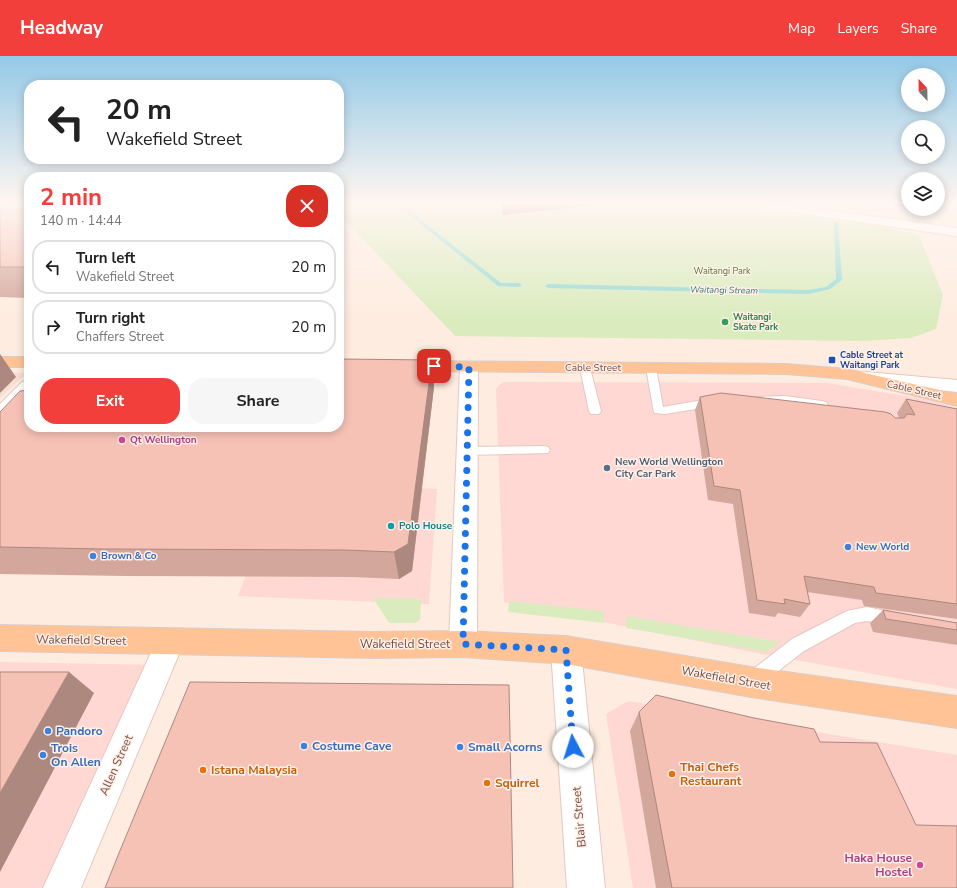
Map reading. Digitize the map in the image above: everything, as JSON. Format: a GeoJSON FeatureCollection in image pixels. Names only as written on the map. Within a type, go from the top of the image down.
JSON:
{"type":"FeatureCollection","features":[{"type":"Feature","properties":{"kind":"main road"},"geometry":{"type":"LineString","coordinates":[[0,362],[24,362]]}},
{"type":"Feature","properties":{"kind":"main road","name":"Cable Street"},"geometry":{"type":"LineString","coordinates":[[386,366],[786,369],[847,374],[957,400]]}},
{"type":"Feature","properties":{"kind":"main road","name":"Wakefield Street"},"geometry":{"type":"LineString","coordinates":[[0,638],[372,645],[463,644],[566,650],[831,695],[901,703]]}},
{"type":"Feature","properties":{"kind":"main road"},"geometry":{"type":"LineString","coordinates":[[901,703],[957,712]]}},
{"type":"Feature","properties":{"kind":"main road"},"geometry":{"type":"LineString","coordinates":[[901,703],[957,726]]}},
{"type":"Feature","properties":{"kind":"street"},"geometry":{"type":"LineString","coordinates":[[463,644],[469,367]]}},
{"type":"Feature","properties":{"kind":"street","name":"Cable Street"},"geometry":{"type":"LineString","coordinates":[[847,374],[957,386]]}},
{"type":"Feature","properties":{"kind":"street"},"geometry":{"type":"LineString","coordinates":[[0,415],[24,391]]}},
{"type":"Feature","properties":{"kind":"street","name":"Allen Street"},"geometry":{"type":"LineString","coordinates":[[62,888],[170,642]]}},
{"type":"Feature","properties":{"kind":"street","name":"Blair Street"},"geometry":{"type":"LineString","coordinates":[[566,650],[586,888]]}},
{"type":"Feature","properties":{"kind":"lane"},"geometry":{"type":"LineString","coordinates":[[585,368],[594,411]]}},
{"type":"Feature","properties":{"kind":"lane"},"geometry":{"type":"LineString","coordinates":[[651,368],[662,410],[725,401]]}},
{"type":"Feature","properties":{"kind":"lane"},"geometry":{"type":"LineString","coordinates":[[747,400],[784,399],[831,407]]}},
{"type":"Feature","properties":{"kind":"lane"},"geometry":{"type":"LineString","coordinates":[[468,451],[544,450]]}},
{"type":"Feature","properties":{"kind":"lane"},"geometry":{"type":"LineString","coordinates":[[751,682],[798,645],[854,616],[867,614],[912,622]]}},
{"type":"Feature","properties":{"kind":"shaded area"},"geometry":{"type":"Polygon","coordinates":[[[0,372],[24,373],[24,376],[0,398],[0,372]]]}},
{"type":"Feature","properties":{"kind":"shaded area"},"geometry":{"type":"Polygon","coordinates":[[[504,382],[827,383],[924,399],[957,408],[957,689],[762,654],[504,602],[496,389],[504,382]]]}},
{"type":"Feature","properties":{"kind":"shaded area"},"geometry":{"type":"Polygon","coordinates":[[[282,480],[437,489],[429,604],[238,596],[282,480]]]}},
{"type":"Feature","properties":{"kind":"shaded area"},"geometry":{"type":"Polygon","coordinates":[[[0,662],[158,665],[59,888],[0,888],[0,662]]]}},
{"type":"Feature","properties":{"kind":"shaded area"},"geometry":{"type":"Polygon","coordinates":[[[628,701],[957,755],[957,888],[633,888],[606,714],[628,701]]]}},
{"type":"Feature","properties":{"kind":"green space","name":"Waitangi Park"},"geometry":{"type":"Polygon","coordinates":[[[365,241],[921,241],[943,295],[936,329],[911,338],[863,341],[455,336],[365,241]]]}},
{"type":"Feature","properties":{"kind":"green space"},"geometry":{"type":"Polygon","coordinates":[[[373,598],[421,599],[420,620],[415,623],[389,623],[373,598]]]}},
{"type":"Feature","properties":{"kind":"green space"},"geometry":{"type":"Polygon","coordinates":[[[509,601],[604,611],[604,623],[508,612],[509,601]]]}},
{"type":"Feature","properties":{"kind":"green space"},"geometry":{"type":"Polygon","coordinates":[[[627,616],[780,642],[767,652],[626,628],[627,616]]]}},
{"type":"Feature","properties":{"kind":"building"},"geometry":{"type":"Polygon","coordinates":[[[0,241],[24,241],[24,267],[0,267],[0,241]]]}},
{"type":"Feature","properties":{"kind":"building"},"geometry":{"type":"Polygon","coordinates":[[[344,359],[432,360],[408,544],[394,552],[345,550],[0,547],[0,412],[20,391],[24,391],[24,432],[344,432],[344,359]]]}},
{"type":"Feature","properties":{"kind":"building","name":"New World"},"geometry":{"type":"Polygon","coordinates":[[[721,393],[885,412],[891,414],[895,418],[904,418],[907,414],[915,415],[906,399],[957,409],[957,604],[876,593],[874,587],[804,576],[810,604],[784,599],[785,604],[757,600],[740,490],[714,486],[700,397],[721,393]]]}},
{"type":"Feature","properties":{"kind":"building"},"geometry":{"type":"Polygon","coordinates":[[[883,610],[957,623],[957,630],[886,619],[883,610]]]}},
{"type":"Feature","properties":{"kind":"building"},"geometry":{"type":"Polygon","coordinates":[[[0,672],[69,672],[0,793],[0,672]]]}},
{"type":"Feature","properties":{"kind":"building"},"geometry":{"type":"Polygon","coordinates":[[[190,682],[509,685],[513,888],[105,888],[190,682]]]}},
{"type":"Feature","properties":{"kind":"building"},"geometry":{"type":"Polygon","coordinates":[[[656,695],[754,718],[814,729],[820,742],[877,743],[916,825],[957,826],[957,888],[672,888],[639,712],[656,695]]]}},
{"type":"Feature","properties":{"kind":"waterway","name":"Waitangi Stream"},"geometry":{"type":"LineString","coordinates":[[444,241],[500,285],[519,285]]}},
{"type":"Feature","properties":{"kind":"waterway","name":"Waitangi Stream"},"geometry":{"type":"LineString","coordinates":[[548,286],[808,292],[828,288],[839,280],[837,241]]}},
{"type":"Feature","properties":{"kind":"place","name":"Waitangi Skate Park"},"geometry":{"type":"Point","coordinates":[725,322]}},
{"type":"Feature","properties":{"kind":"place","name":"Cable Street at Waitangi Park"},"geometry":{"type":"Point","coordinates":[832,360]}},
{"type":"Feature","properties":{"kind":"place","name":"Qt Wellington"},"geometry":{"type":"Point","coordinates":[122,440]}},
{"type":"Feature","properties":{"kind":"place","name":"New World Wellington City Car Park"},"geometry":{"type":"Point","coordinates":[607,468]}},
{"type":"Feature","properties":{"kind":"place","name":"Polo House"},"geometry":{"type":"Point","coordinates":[391,526]}},
{"type":"Feature","properties":{"kind":"place","name":"New World"},"geometry":{"type":"Point","coordinates":[848,547]}},
{"type":"Feature","properties":{"kind":"place","name":"Brown & Co"},"geometry":{"type":"Point","coordinates":[93,556]}},
{"type":"Feature","properties":{"kind":"place","name":"Pandoro"},"geometry":{"type":"Point","coordinates":[48,731]}},
{"type":"Feature","properties":{"kind":"place","name":"Costume Cave"},"geometry":{"type":"Point","coordinates":[304,746]}},
{"type":"Feature","properties":{"kind":"place","name":"Small Acorns"},"geometry":{"type":"Point","coordinates":[460,747]}},
{"type":"Feature","properties":{"kind":"place","name":"Trois On Allen"},"geometry":{"type":"Point","coordinates":[43,755]}},
{"type":"Feature","properties":{"kind":"place","name":"Istana Malaysia"},"geometry":{"type":"Point","coordinates":[203,770]}},
{"type":"Feature","properties":{"kind":"place","name":"Thai Chefs Restaurant"},"geometry":{"type":"Point","coordinates":[672,774]}},
{"type":"Feature","properties":{"kind":"place","name":"Squirrel"},"geometry":{"type":"Point","coordinates":[487,783]}},
{"type":"Feature","properties":{"kind":"place","name":"Haka House Hostel"},"geometry":{"type":"Point","coordinates":[920,865]}},
{"type":"Feature","properties":{"kind":"route"},"geometry":{"type":"LineString","coordinates":[[434,366],[469,367],[463,644],[566,650],[573,747]]}}]}
